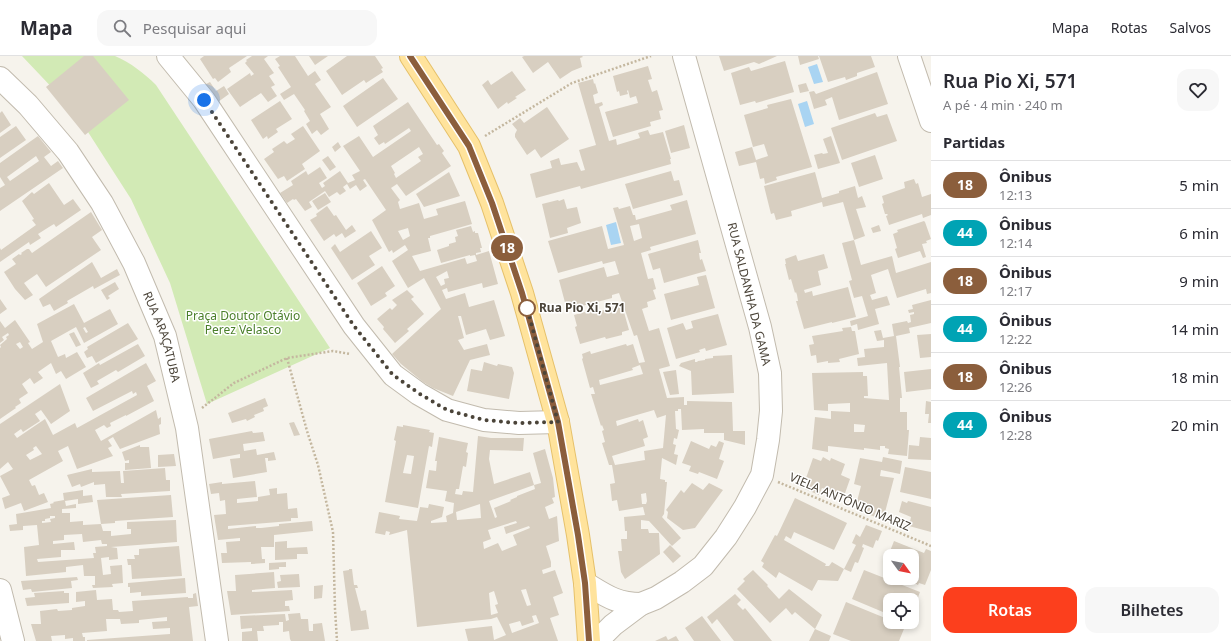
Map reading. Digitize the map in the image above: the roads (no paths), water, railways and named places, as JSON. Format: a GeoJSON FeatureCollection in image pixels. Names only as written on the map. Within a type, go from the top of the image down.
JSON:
{"type":"FeatureCollection","features":[{"type":"Feature","properties":{"kind":"main road"},"geometry":{"type":"LineString","coordinates":[[410,56],[469,146],[492,203],[522,293],[558,422],[585,583],[589,641]]}},
{"type":"Feature","properties":{"kind":"street"},"geometry":{"type":"LineString","coordinates":[[168,56],[204,100],[354,326],[393,375],[420,394],[447,410],[484,420],[518,423],[558,422]]}},
{"type":"Feature","properties":{"kind":"street","name":"RUA SALDANHA DA GAMA"},"geometry":{"type":"LineString","coordinates":[[597,641],[613,625],[641,604],[656,598],[682,582],[703,566],[726,537],[745,507],[762,475],[768,440],[771,412],[770,374],[760,327],[684,56]]}},
{"type":"Feature","properties":{"kind":"street"},"geometry":{"type":"LineString","coordinates":[[909,56],[931,121]]}},
{"type":"Feature","properties":{"kind":"street","name":"RUA ARAÇATUBA"},"geometry":{"type":"LineString","coordinates":[[0,78],[28,105],[68,152],[102,203],[134,263],[165,336],[187,428],[217,641]]}},
{"type":"Feature","properties":{"kind":"street","name":"RUA SALDANHA DA GAMA"},"geometry":{"type":"LineString","coordinates":[[585,583],[611,599],[628,604],[641,604]]}},
{"type":"Feature","properties":{"kind":"street"},"geometry":{"type":"LineString","coordinates":[[0,590],[13,641]]}},
{"type":"Feature","properties":{"kind":"water"},"geometry":{"type":"Polygon","coordinates":[[[817,64],[823,82],[814,84],[808,67],[817,64]]]}},
{"type":"Feature","properties":{"kind":"water"},"geometry":{"type":"Polygon","coordinates":[[[807,101],[814,124],[805,127],[798,104],[807,101]]]}},
{"type":"Feature","properties":{"kind":"water"},"geometry":{"type":"Polygon","coordinates":[[[616,222],[621,243],[611,245],[606,225],[616,222]]]}},
{"type":"Feature","properties":{"kind":"place","name":"Rua Pio Xi, 571"},"geometry":{"type":"Point","coordinates":[527,308]}},
{"type":"Feature","properties":{"kind":"park label","name":"Praça Doutor Otávio Perez Velasco"},"geometry":{"type":"Point","coordinates":[243,323]}}]}
